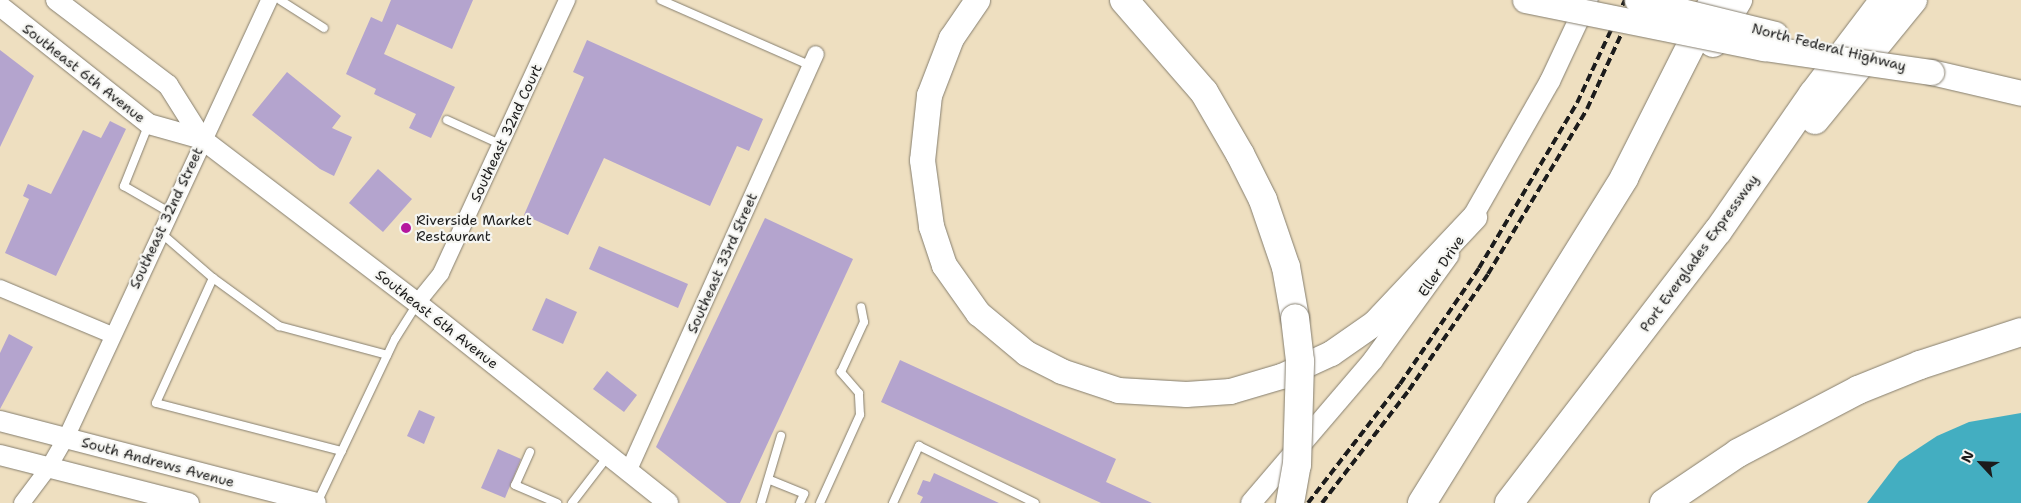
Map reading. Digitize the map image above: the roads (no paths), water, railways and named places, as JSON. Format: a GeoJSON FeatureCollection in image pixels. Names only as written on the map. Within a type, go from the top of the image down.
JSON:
{"type":"FeatureCollection","features":[{"type":"Feature","properties":{"kind":"highway"},"geometry":{"type":"LineString","coordinates":[[1124,0],[1204,92],[1240,154],[1263,200],[1286,267],[1300,361],[1297,465],[1290,503]]}},
{"type":"Feature","properties":{"kind":"highway"},"geometry":{"type":"LineString","coordinates":[[1624,178],[1714,0]]}},
{"type":"Feature","properties":{"kind":"highway"},"geometry":{"type":"LineString","coordinates":[[1422,503],[1624,178],[1708,51],[1738,0]]}},
{"type":"Feature","properties":{"kind":"highway","name":"Port Everglades Expressway"},"geometry":{"type":"LineString","coordinates":[[1509,503],[1718,231],[1813,94],[1884,0]]}},
{"type":"Feature","properties":{"kind":"highway"},"geometry":{"type":"LineString","coordinates":[[1718,231],[1827,106],[1913,0]]}},
{"type":"Feature","properties":{"kind":"highway"},"geometry":{"type":"LineString","coordinates":[[1664,503],[1738,453],[1858,390],[1920,365],[2021,332]]}},
{"type":"Feature","properties":{"kind":"main road"},"geometry":{"type":"LineString","coordinates":[[977,0],[961,21],[943,55],[925,117],[924,182],[937,249],[953,280],[992,326],[1026,353],[1080,380],[1118,390],[1186,394],[1230,391],[1306,366],[1352,339],[1394,305],[1474,217]]}},
{"type":"Feature","properties":{"kind":"main road"},"geometry":{"type":"LineString","coordinates":[[1525,0],[1764,48],[1931,72]]}},
{"type":"Feature","properties":{"kind":"main road","name":"North Federal Highway"},"geometry":{"type":"LineString","coordinates":[[1637,0],[2021,93]]}},
{"type":"Feature","properties":{"kind":"street","name":"Southeast 6th Avenue"},"geometry":{"type":"LineString","coordinates":[[56,0],[168,85],[202,139],[417,303],[667,503]]}},
{"type":"Feature","properties":{"kind":"street","name":"Southeast 32nd Street"},"geometry":{"type":"LineString","coordinates":[[22,503],[50,467],[66,438],[202,139],[269,0]]}},
{"type":"Feature","properties":{"kind":"street","name":"Southeast 32nd Court"},"geometry":{"type":"LineString","coordinates":[[417,303],[441,273],[567,0]]}},
{"type":"Feature","properties":{"kind":"street","name":"Eller Drive"},"geometry":{"type":"LineString","coordinates":[[1252,503],[1378,354],[1474,217],[1550,81],[1588,0]]}},
{"type":"Feature","properties":{"kind":"street","name":"Southeast 6th Avenue"},"geometry":{"type":"LineString","coordinates":[[0,6],[149,124],[202,139]]}},
{"type":"Feature","properties":{"kind":"street","name":"Southeast 33rd Street"},"geometry":{"type":"LineString","coordinates":[[628,472],[814,60]]}},
{"type":"Feature","properties":{"kind":"street"},"geometry":{"type":"LineString","coordinates":[[0,288],[112,336]]}},
{"type":"Feature","properties":{"kind":"street","name":"South Andrews Avenue"},"geometry":{"type":"LineString","coordinates":[[0,421],[316,503]]}},
{"type":"Feature","properties":{"kind":"street"},"geometry":{"type":"LineString","coordinates":[[0,455],[189,503]]}},
{"type":"Feature","properties":{"kind":"lane"},"geometry":{"type":"LineString","coordinates":[[280,0],[324,28]]}},
{"type":"Feature","properties":{"kind":"lane"},"geometry":{"type":"LineString","coordinates":[[661,0],[814,60]]}},
{"type":"Feature","properties":{"kind":"lane"},"geometry":{"type":"LineString","coordinates":[[448,120],[500,144]]}},
{"type":"Feature","properties":{"kind":"lane"},"geometry":{"type":"LineString","coordinates":[[149,124],[124,186],[169,212]]}},
{"type":"Feature","properties":{"kind":"lane"},"geometry":{"type":"LineString","coordinates":[[160,232],[213,278],[279,326],[387,355]]}},
{"type":"Feature","properties":{"kind":"lane"},"geometry":{"type":"LineString","coordinates":[[213,278],[156,403],[342,451]]}},
{"type":"Feature","properties":{"kind":"lane","name":"Southeast 32nd Court"},"geometry":{"type":"LineString","coordinates":[[316,503],[387,355],[417,303]]}},
{"type":"Feature","properties":{"kind":"lane"},"geometry":{"type":"LineString","coordinates":[[820,503],[860,415],[859,393],[841,372],[864,322],[861,307]]}},
{"type":"Feature","properties":{"kind":"lane"},"geometry":{"type":"LineString","coordinates":[[761,503],[770,480],[781,436]]}},
{"type":"Feature","properties":{"kind":"lane"},"geometry":{"type":"LineString","coordinates":[[893,503],[919,446],[1035,503]]}},
{"type":"Feature","properties":{"kind":"lane"},"geometry":{"type":"LineString","coordinates":[[530,452],[515,485],[557,503]]}},
{"type":"Feature","properties":{"kind":"lane"},"geometry":{"type":"LineString","coordinates":[[572,503],[608,456]]}},
{"type":"Feature","properties":{"kind":"lane"},"geometry":{"type":"LineString","coordinates":[[770,480],[804,494],[800,503]]}},
{"type":"Feature","properties":{"kind":"water"},"geometry":{"type":"Polygon","coordinates":[[[2021,413],[2021,503],[1867,503],[1899,461],[1937,436],[1969,422],[2021,413]]]}},
{"type":"Feature","properties":{"kind":"railway"},"geometry":{"type":"LineString","coordinates":[[1308,503],[1400,384],[1479,268],[1577,103],[1625,0]]}},
{"type":"Feature","properties":{"kind":"railway"},"geometry":{"type":"LineString","coordinates":[[1322,503],[1409,390],[1488,274],[1587,109],[1637,0]]}},
{"type":"Feature","properties":{"kind":"place","name":"Riverside Market Restaurant"},"geometry":{"type":"Point","coordinates":[406,228]}}]}
